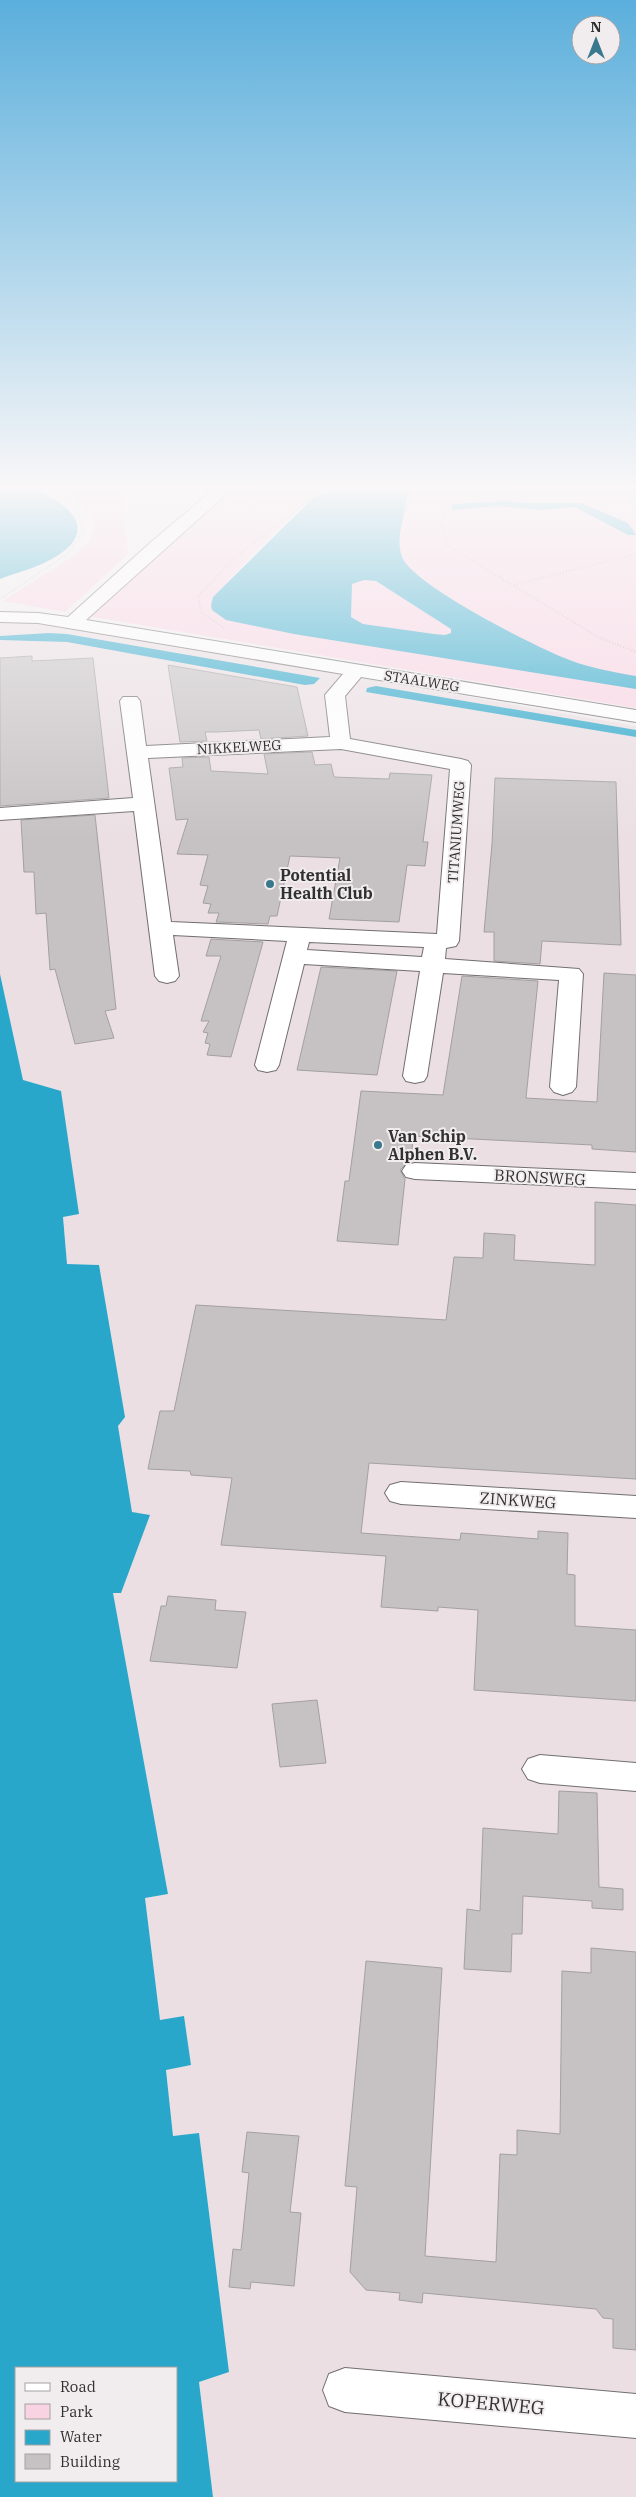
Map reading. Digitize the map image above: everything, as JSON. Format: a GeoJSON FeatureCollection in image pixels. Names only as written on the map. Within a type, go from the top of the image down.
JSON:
{"type":"FeatureCollection","features":[{"type":"Feature","properties":{"kind":"street"},"geometry":{"type":"LineString","coordinates":[[73,623],[92,606]]}},
{"type":"Feature","properties":{"kind":"street","name":"STAALWEG"},"geometry":{"type":"LineString","coordinates":[[0,617],[38,618],[73,623],[636,716]]}},
{"type":"Feature","properties":{"kind":"street"},"geometry":{"type":"LineString","coordinates":[[341,743],[335,695],[356,670]]}},
{"type":"Feature","properties":{"kind":"street"},"geometry":{"type":"LineString","coordinates":[[130,701],[168,976]]}},
{"type":"Feature","properties":{"kind":"street","name":"NIKKELWEG"},"geometry":{"type":"LineString","coordinates":[[137,752],[341,743]]}},
{"type":"Feature","properties":{"kind":"street","name":"TITANIUMWEG"},"geometry":{"type":"LineString","coordinates":[[341,743],[462,765],[448,941],[436,940]]}},
{"type":"Feature","properties":{"kind":"street"},"geometry":{"type":"LineString","coordinates":[[0,814],[144,804]]}},
{"type":"Feature","properties":{"kind":"street"},"geometry":{"type":"LineString","coordinates":[[161,928],[432,964],[570,974],[563,1086]]}},
{"type":"Feature","properties":{"kind":"street"},"geometry":{"type":"LineString","coordinates":[[297,945],[436,940],[415,1076]]}},
{"type":"Feature","properties":{"kind":"street"},"geometry":{"type":"LineString","coordinates":[[267,1065],[297,945]]}},
{"type":"Feature","properties":{"kind":"street","name":"BRONSWEG"},"geometry":{"type":"LineString","coordinates":[[415,1171],[636,1181]]}},
{"type":"Feature","properties":{"kind":"street","name":"ZINKWEG"},"geometry":{"type":"LineString","coordinates":[[401,1493],[636,1507]]}},
{"type":"Feature","properties":{"kind":"street"},"geometry":{"type":"LineString","coordinates":[[540,1769],[636,1777]]}},
{"type":"Feature","properties":{"kind":"street","name":"KOPERWEG"},"geometry":{"type":"LineString","coordinates":[[345,2390],[636,2416]]}},
{"type":"Feature","properties":{"kind":"path"},"geometry":{"type":"LineString","coordinates":[[200,606],[201,612],[225,629]]}},
{"type":"Feature","properties":{"kind":"path"},"geometry":{"type":"LineString","coordinates":[[546,606],[598,637],[636,652]]}},
{"type":"Feature","properties":{"kind":"shaded area"},"geometry":{"type":"Polygon","coordinates":[[[0,620],[35,621],[636,726],[636,2497],[213,2497],[199,2382],[229,2372],[199,2133],[173,2136],[166,2069],[191,2065],[184,2016],[160,2021],[145,1898],[168,1894],[112,1593],[149,1516],[132,1512],[118,1426],[98,1265],[67,1264],[63,1216],[79,1214],[23,1080],[0,974],[0,620]]]}},
{"type":"Feature","properties":{"kind":"green space"},"geometry":{"type":"Polygon","coordinates":[[[29,606],[72,606],[65,612],[29,606]]]}},
{"type":"Feature","properties":{"kind":"green space"},"geometry":{"type":"Polygon","coordinates":[[[98,606],[211,606],[218,615],[310,606],[636,606],[636,708],[87,616],[98,606]]]}},
{"type":"Feature","properties":{"kind":"water"},"geometry":{"type":"Polygon","coordinates":[[[211,606],[351,606],[351,617],[363,624],[445,635],[451,633],[451,629],[414,606],[462,606],[571,661],[636,676],[636,689],[294,634],[226,620],[212,610],[211,606]]]}},
{"type":"Feature","properties":{"kind":"water"},"geometry":{"type":"Polygon","coordinates":[[[49,633],[67,634],[320,678],[314,684],[305,685],[67,642],[0,640],[0,636],[49,633]]]}},
{"type":"Feature","properties":{"kind":"water"},"geometry":{"type":"Polygon","coordinates":[[[376,686],[636,730],[636,737],[366,692],[367,688],[376,686]]]}},
{"type":"Feature","properties":{"kind":"water"},"geometry":{"type":"Polygon","coordinates":[[[0,974],[23,1080],[61,1091],[79,1214],[63,1217],[67,1264],[99,1265],[125,1417],[118,1426],[132,1512],[150,1515],[121,1593],[113,1593],[168,1894],[145,1898],[160,2020],[184,2016],[191,2065],[166,2070],[173,2136],[199,2133],[229,2372],[199,2382],[213,2497],[0,2497],[0,974]]]}},
{"type":"Feature","properties":{"kind":"building"},"geometry":{"type":"Polygon","coordinates":[[[32,656],[32,661],[93,658],[109,798],[0,806],[0,658],[32,656]]]}},
{"type":"Feature","properties":{"kind":"building"},"geometry":{"type":"Polygon","coordinates":[[[168,665],[297,687],[308,736],[261,739],[259,730],[205,732],[207,741],[180,742],[168,665]]]}},
{"type":"Feature","properties":{"kind":"building"},"geometry":{"type":"Polygon","coordinates":[[[312,752],[315,765],[331,764],[334,777],[389,779],[390,773],[432,775],[423,842],[428,842],[425,866],[407,865],[399,922],[329,919],[340,858],[290,856],[277,916],[270,916],[268,924],[216,922],[219,913],[208,913],[211,904],[203,903],[208,886],[200,885],[208,855],[177,854],[188,819],[176,820],[169,768],[183,767],[182,758],[209,757],[211,771],[268,774],[264,754],[312,752]]]}},
{"type":"Feature","properties":{"kind":"building"},"geometry":{"type":"Polygon","coordinates":[[[495,778],[616,782],[621,945],[542,941],[540,964],[494,961],[494,932],[484,932],[492,844],[495,778]]]}},
{"type":"Feature","properties":{"kind":"building"},"geometry":{"type":"Polygon","coordinates":[[[95,815],[116,1009],[105,1011],[114,1038],[75,1044],[55,969],[50,970],[46,913],[36,914],[34,872],[24,872],[21,820],[95,815]]]}},
{"type":"Feature","properties":{"kind":"building"},"geometry":{"type":"Polygon","coordinates":[[[211,939],[263,942],[231,1057],[207,1055],[210,1044],[205,1043],[208,1033],[203,1032],[209,1021],[201,1021],[221,956],[206,956],[211,939]]]}},
{"type":"Feature","properties":{"kind":"building"},"geometry":{"type":"Polygon","coordinates":[[[321,967],[397,971],[377,1075],[297,1070],[321,967]]]}},
{"type":"Feature","properties":{"kind":"building"},"geometry":{"type":"Polygon","coordinates":[[[604,973],[636,975],[636,1152],[592,1149],[592,1145],[413,1136],[412,1150],[408,1150],[407,1163],[400,1170],[405,1179],[398,1245],[337,1241],[345,1181],[349,1181],[361,1091],[443,1095],[462,976],[538,981],[526,1098],[597,1102],[604,973]]]}},
{"type":"Feature","properties":{"kind":"building"},"geometry":{"type":"Polygon","coordinates":[[[595,1202],[636,1205],[636,1479],[369,1463],[361,1533],[460,1540],[461,1533],[538,1539],[538,1531],[568,1533],[567,1574],[575,1575],[575,1626],[636,1630],[636,1701],[474,1690],[478,1610],[438,1607],[438,1611],[381,1607],[386,1556],[221,1545],[232,1478],[191,1475],[190,1471],[148,1469],[160,1411],[174,1411],[196,1305],[446,1320],[454,1257],[483,1258],[484,1233],[515,1235],[514,1260],[595,1265],[595,1202]]]}},
{"type":"Feature","properties":{"kind":"building"},"geometry":{"type":"Polygon","coordinates":[[[168,1596],[216,1600],[215,1610],[246,1612],[237,1668],[150,1661],[161,1606],[166,1606],[168,1596]]]}},
{"type":"Feature","properties":{"kind":"building"},"geometry":{"type":"Polygon","coordinates":[[[317,1700],[326,1763],[280,1767],[272,1704],[317,1700]]]}},
{"type":"Feature","properties":{"kind":"building"},"geometry":{"type":"Polygon","coordinates":[[[559,1791],[597,1793],[599,1887],[623,1889],[623,1910],[592,1908],[592,1901],[523,1896],[522,1934],[512,1934],[511,1972],[464,1969],[467,1909],[480,1911],[483,1828],[558,1834],[559,1791]]]}},
{"type":"Feature","properties":{"kind":"building"},"geometry":{"type":"Polygon","coordinates":[[[591,1948],[636,1952],[636,2350],[613,2348],[613,2319],[603,2318],[596,2309],[423,2293],[422,2303],[399,2300],[400,2293],[366,2290],[350,2272],[357,2187],[345,2186],[366,1961],[442,1968],[425,2256],[496,2262],[500,2154],[517,2155],[517,2130],[560,2134],[562,1971],[591,1973],[591,1948]]]}},
{"type":"Feature","properties":{"kind":"building"},"geometry":{"type":"Polygon","coordinates":[[[247,2132],[299,2136],[290,2212],[301,2213],[294,2286],[251,2282],[250,2289],[229,2287],[233,2249],[241,2250],[249,2173],[242,2172],[247,2132]]]}},
{"type":"Feature","properties":{"kind":"place","name":"Potential Health Club"},"geometry":{"type":"Point","coordinates":[270,884]}},
{"type":"Feature","properties":{"kind":"place","name":"Van Schip Alphen B.V."},"geometry":{"type":"Point","coordinates":[378,1145]}}]}
